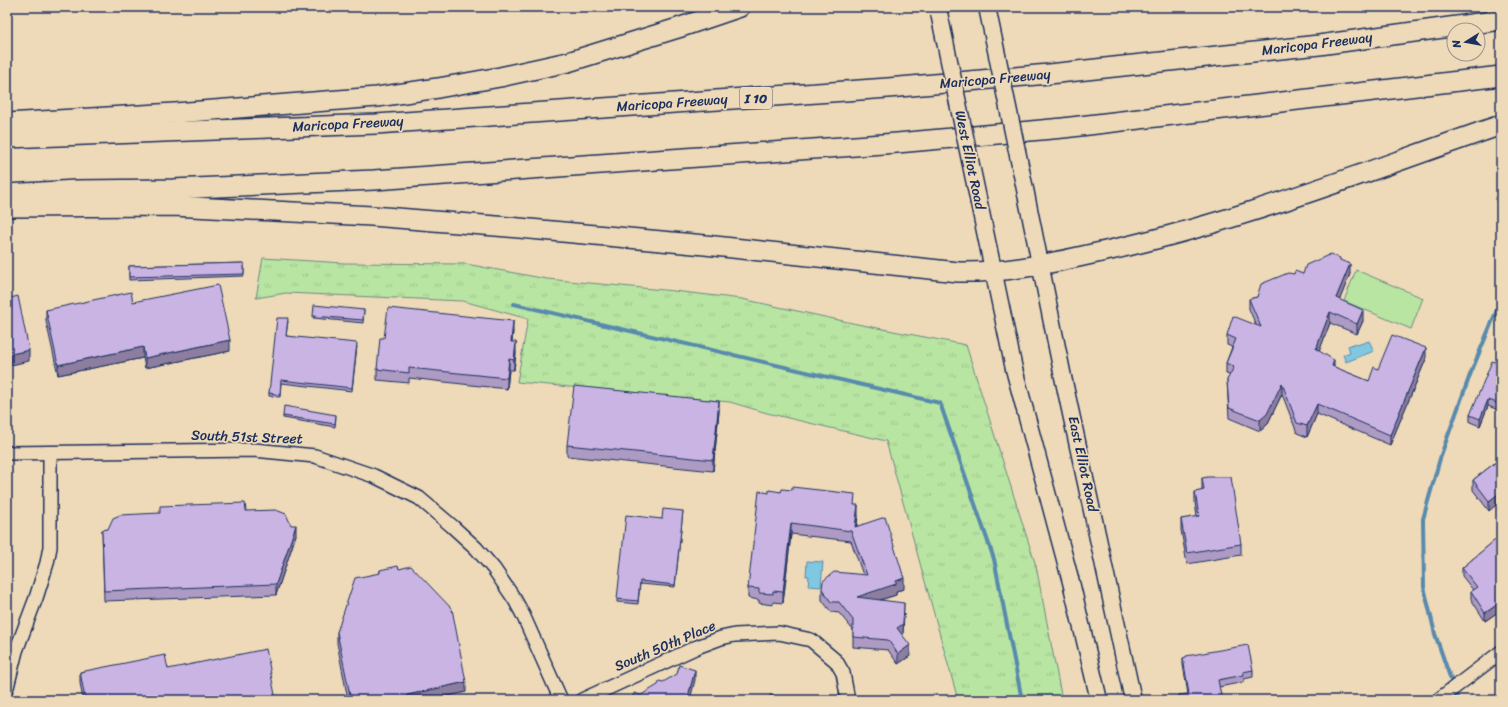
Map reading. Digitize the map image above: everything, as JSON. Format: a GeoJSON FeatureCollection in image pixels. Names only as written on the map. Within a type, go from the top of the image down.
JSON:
{"type":"FeatureCollection","features":[{"type":"Feature","properties":{"kind":"highway"},"geometry":{"type":"LineString","coordinates":[[7,123],[175,113],[377,97],[438,88],[500,77],[568,62],[740,7]]}},
{"type":"Feature","properties":{"kind":"highway","name":"Maricopa Freeway"},"geometry":{"type":"LineString","coordinates":[[7,138],[376,124],[888,88],[1049,74],[1311,46],[1501,20]]}},
{"type":"Feature","properties":{"kind":"highway"},"geometry":{"type":"LineString","coordinates":[[7,194],[76,190],[181,188],[374,180],[897,143],[1063,128],[1501,76]]}},
{"type":"Feature","properties":{"kind":"highway"},"geometry":{"type":"LineString","coordinates":[[7,207],[173,206],[372,216],[705,245],[958,272],[993,272],[1040,265],[1136,245],[1179,234],[1306,194],[1501,125]]}},
{"type":"Feature","properties":{"kind":"main road","name":"East Elliot Road"},"geometry":{"type":"LineString","coordinates":[[987,7],[1032,229],[1133,700]]}},
{"type":"Feature","properties":{"kind":"main road","name":"West Elliot Road"},"geometry":{"type":"LineString","coordinates":[[939,10],[993,272]]}},
{"type":"Feature","properties":{"kind":"main road"},"geometry":{"type":"LineString","coordinates":[[993,272],[1014,369],[1071,582],[1099,700]]}},
{"type":"Feature","properties":{"kind":"street","name":"South 51st Street"},"geometry":{"type":"LineString","coordinates":[[7,453],[254,450],[315,456],[393,484],[418,498],[452,526],[476,548],[494,569],[520,610],[561,700]]}},
{"type":"Feature","properties":{"kind":"street"},"geometry":{"type":"LineString","coordinates":[[7,686],[16,651],[36,598],[47,563],[50,547],[50,453]]}},
{"type":"Feature","properties":{"kind":"street","name":"South 50th Place"},"geometry":{"type":"LineString","coordinates":[[582,700],[697,647],[735,635],[779,633],[811,640],[836,661],[843,673],[848,700]]}},
{"type":"Feature","properties":{"kind":"street"},"geometry":{"type":"LineString","coordinates":[[1438,700],[1501,652]]}},
{"type":"Feature","properties":{"kind":"green space"},"geometry":{"type":"Polygon","coordinates":[[[263,258],[344,263],[466,264],[547,279],[742,299],[857,324],[966,345],[1036,566],[1062,700],[958,700],[886,441],[767,413],[730,402],[517,382],[528,319],[463,301],[286,293],[256,298],[263,258]]]}},
{"type":"Feature","properties":{"kind":"green space"},"geometry":{"type":"Polygon","coordinates":[[[1356,270],[1423,298],[1411,329],[1344,301],[1356,270]]]}},
{"type":"Feature","properties":{"kind":"water"},"geometry":{"type":"Polygon","coordinates":[[[1369,341],[1374,351],[1346,362],[1343,355],[1350,352],[1348,346],[1369,341]]]}},
{"type":"Feature","properties":{"kind":"water"},"geometry":{"type":"Polygon","coordinates":[[[807,561],[823,562],[821,587],[808,586],[809,576],[806,576],[807,561]]]}},
{"type":"Feature","properties":{"kind":"building"},"geometry":{"type":"Polygon","coordinates":[[[1331,254],[1350,264],[1336,298],[1363,310],[1357,324],[1330,312],[1316,349],[1334,360],[1332,366],[1369,381],[1374,367],[1378,369],[1392,335],[1426,348],[1390,435],[1317,404],[1307,426],[1297,423],[1282,383],[1267,414],[1260,420],[1229,408],[1227,380],[1234,367],[1226,363],[1236,339],[1227,335],[1233,316],[1261,327],[1249,299],[1257,297],[1261,284],[1288,273],[1294,274],[1295,271],[1303,274],[1306,265],[1331,254]]]}},
{"type":"Feature","properties":{"kind":"building"},"geometry":{"type":"Polygon","coordinates":[[[244,263],[244,274],[129,277],[129,266],[244,263]]]}},
{"type":"Feature","properties":{"kind":"building"},"geometry":{"type":"Polygon","coordinates":[[[218,285],[230,340],[145,358],[143,347],[58,365],[46,310],[131,292],[133,302],[218,285]]]}},
{"type":"Feature","properties":{"kind":"building"},"geometry":{"type":"Polygon","coordinates":[[[18,296],[29,350],[7,355],[7,299],[18,296]]]}},
{"type":"Feature","properties":{"kind":"building"},"geometry":{"type":"Polygon","coordinates":[[[314,305],[364,310],[363,320],[313,316],[314,305]]]}},
{"type":"Feature","properties":{"kind":"building"},"geometry":{"type":"Polygon","coordinates":[[[388,308],[513,321],[511,342],[516,342],[514,360],[509,359],[507,378],[409,368],[409,373],[377,369],[380,338],[384,338],[388,308]]]}},
{"type":"Feature","properties":{"kind":"building"},"geometry":{"type":"Polygon","coordinates":[[[277,318],[288,318],[286,336],[357,343],[352,388],[281,380],[280,395],[269,393],[277,318]]]}},
{"type":"Feature","properties":{"kind":"building"},"geometry":{"type":"Polygon","coordinates":[[[1492,361],[1501,364],[1501,404],[1488,400],[1480,419],[1470,415],[1492,361]]]}},
{"type":"Feature","properties":{"kind":"building"},"geometry":{"type":"Polygon","coordinates":[[[574,386],[719,401],[713,460],[567,445],[574,386]]]}},
{"type":"Feature","properties":{"kind":"building"},"geometry":{"type":"Polygon","coordinates":[[[284,406],[336,415],[335,424],[283,416],[284,406]]]}},
{"type":"Feature","properties":{"kind":"building"},"geometry":{"type":"Polygon","coordinates":[[[1501,458],[1501,492],[1489,501],[1473,480],[1501,458]]]}},
{"type":"Feature","properties":{"kind":"building"},"geometry":{"type":"Polygon","coordinates":[[[1231,477],[1241,544],[1187,553],[1181,519],[1199,516],[1195,492],[1204,490],[1202,478],[1231,477]]]}},
{"type":"Feature","properties":{"kind":"building"},"geometry":{"type":"Polygon","coordinates":[[[792,487],[855,494],[854,505],[858,505],[855,527],[885,517],[904,578],[896,581],[896,584],[857,597],[904,603],[903,624],[897,628],[910,645],[898,654],[888,640],[853,637],[853,620],[839,602],[831,602],[822,589],[823,581],[834,572],[867,575],[851,531],[791,523],[783,592],[773,591],[773,594],[759,593],[759,589],[748,588],[759,491],[769,493],[769,490],[781,492],[782,489],[792,490],[792,487]]]}},
{"type":"Feature","properties":{"kind":"building"},"geometry":{"type":"Polygon","coordinates":[[[245,503],[246,511],[276,510],[286,514],[291,525],[296,525],[276,584],[104,591],[102,530],[108,529],[113,518],[120,515],[160,513],[160,506],[245,503]]]}},
{"type":"Feature","properties":{"kind":"building"},"geometry":{"type":"Polygon","coordinates":[[[663,509],[683,511],[675,585],[640,581],[638,601],[617,599],[626,515],[662,519],[663,509]]]}},
{"type":"Feature","properties":{"kind":"building"},"geometry":{"type":"Polygon","coordinates":[[[1501,535],[1501,602],[1485,613],[1471,591],[1477,587],[1462,568],[1501,535]]]}},
{"type":"Feature","properties":{"kind":"building"},"geometry":{"type":"Polygon","coordinates":[[[398,566],[399,569],[411,566],[452,609],[466,682],[407,695],[408,700],[351,700],[337,632],[355,578],[380,573],[380,570],[398,566]]]}},
{"type":"Feature","properties":{"kind":"building"},"geometry":{"type":"Polygon","coordinates":[[[1248,645],[1253,670],[1243,672],[1244,675],[1218,680],[1222,700],[1180,700],[1179,695],[1189,694],[1183,658],[1186,656],[1248,645]]]}},
{"type":"Feature","properties":{"kind":"building"},"geometry":{"type":"Polygon","coordinates":[[[266,649],[276,700],[84,700],[83,698],[85,698],[80,672],[165,655],[168,669],[266,649]]]}},
{"type":"Feature","properties":{"kind":"building"},"geometry":{"type":"Polygon","coordinates":[[[679,665],[695,670],[687,700],[632,700],[634,693],[641,695],[658,685],[659,681],[663,682],[677,674],[679,665]]]}},
{"type":"Feature","properties":{"kind":"building"},"geometry":{"type":"Polygon","coordinates":[[[770,695],[789,700],[769,700],[770,695]]]}},
{"type":"Feature","properties":{"kind":"waterway"},"geometry":{"type":"LineString","coordinates":[[1458,700],[1435,634],[1424,587],[1423,519],[1441,455],[1470,375],[1501,300]]}},
{"type":"Feature","properties":{"kind":"waterway"},"geometry":{"type":"LineString","coordinates":[[514,304],[940,403],[994,559],[1022,700]]}}]}
